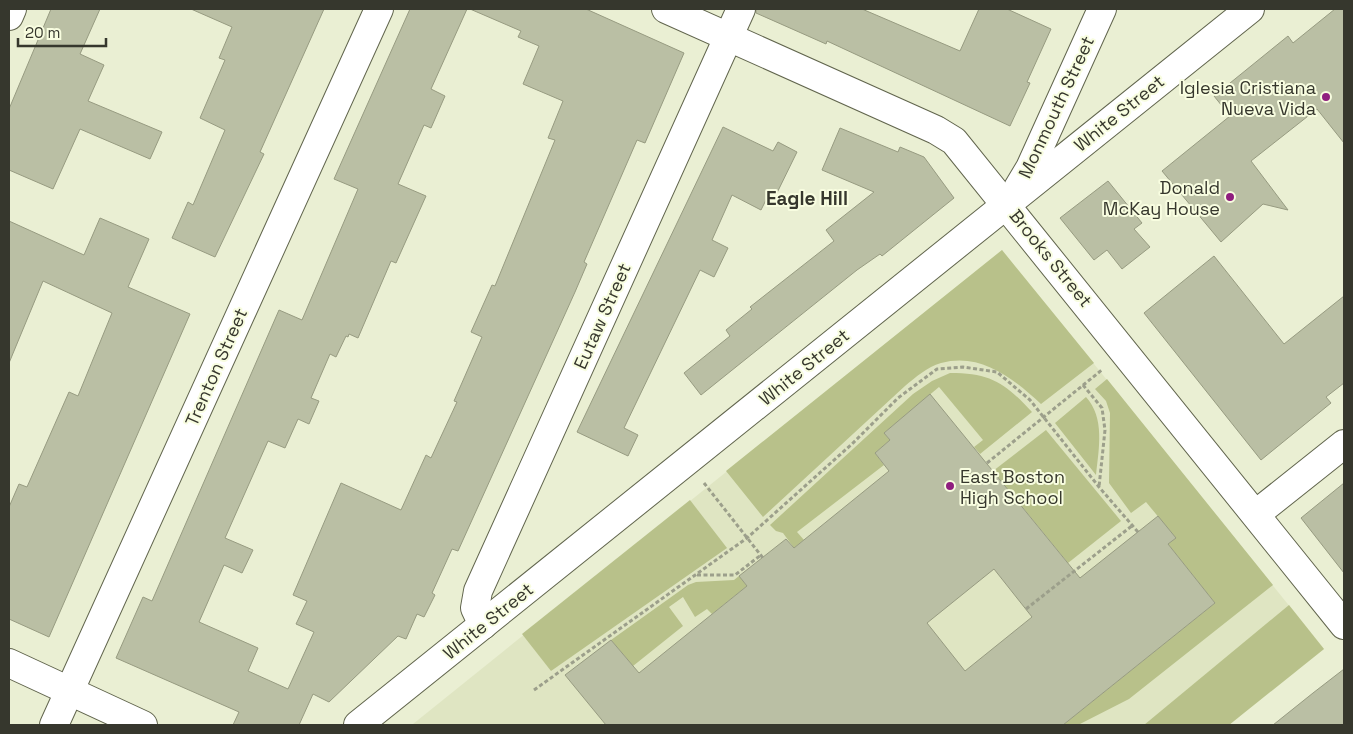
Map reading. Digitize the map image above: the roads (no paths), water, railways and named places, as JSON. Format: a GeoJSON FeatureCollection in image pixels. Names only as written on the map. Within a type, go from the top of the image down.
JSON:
{"type":"FeatureCollection","features":[{"type":"Feature","properties":{"kind":"street"},"geometry":{"type":"LineString","coordinates":[[9,16],[12,9]]}},
{"type":"Feature","properties":{"kind":"street","name":"Trenton Street"},"geometry":{"type":"LineString","coordinates":[[54,725],[379,9]]}},
{"type":"Feature","properties":{"kind":"street","name":"Brooks Street"},"geometry":{"type":"LineString","coordinates":[[666,9],[946,135],[963,150],[1344,625]]}},
{"type":"Feature","properties":{"kind":"street","name":"Eutaw Street"},"geometry":{"type":"LineString","coordinates":[[483,625],[475,608],[478,591],[741,9]]}},
{"type":"Feature","properties":{"kind":"street","name":"Monmouth Street"},"geometry":{"type":"LineString","coordinates":[[1007,204],[1030,168],[1102,9]]}},
{"type":"Feature","properties":{"kind":"street","name":"White Street"},"geometry":{"type":"LineString","coordinates":[[358,725],[1250,9]]}},
{"type":"Feature","properties":{"kind":"street"},"geometry":{"type":"LineString","coordinates":[[1256,514],[1344,444]]}},
{"type":"Feature","properties":{"kind":"street"},"geometry":{"type":"LineString","coordinates":[[9,663],[143,725]]}},
{"type":"Feature","properties":{"kind":"place","name":"Iglesia Cristiana Nueva Vida"},"geometry":{"type":"Point","coordinates":[1326,97]}},
{"type":"Feature","properties":{"kind":"place","name":"Donald McKay House"},"geometry":{"type":"Point","coordinates":[1230,197]}},
{"type":"Feature","properties":{"kind":"place","name":"East Boston High School"},"geometry":{"type":"Point","coordinates":[950,486]}},
{"type":"Feature","properties":{"kind":"district","name":"Eagle Hill"},"geometry":{"type":"Point","coordinates":[807,198]}}]}
